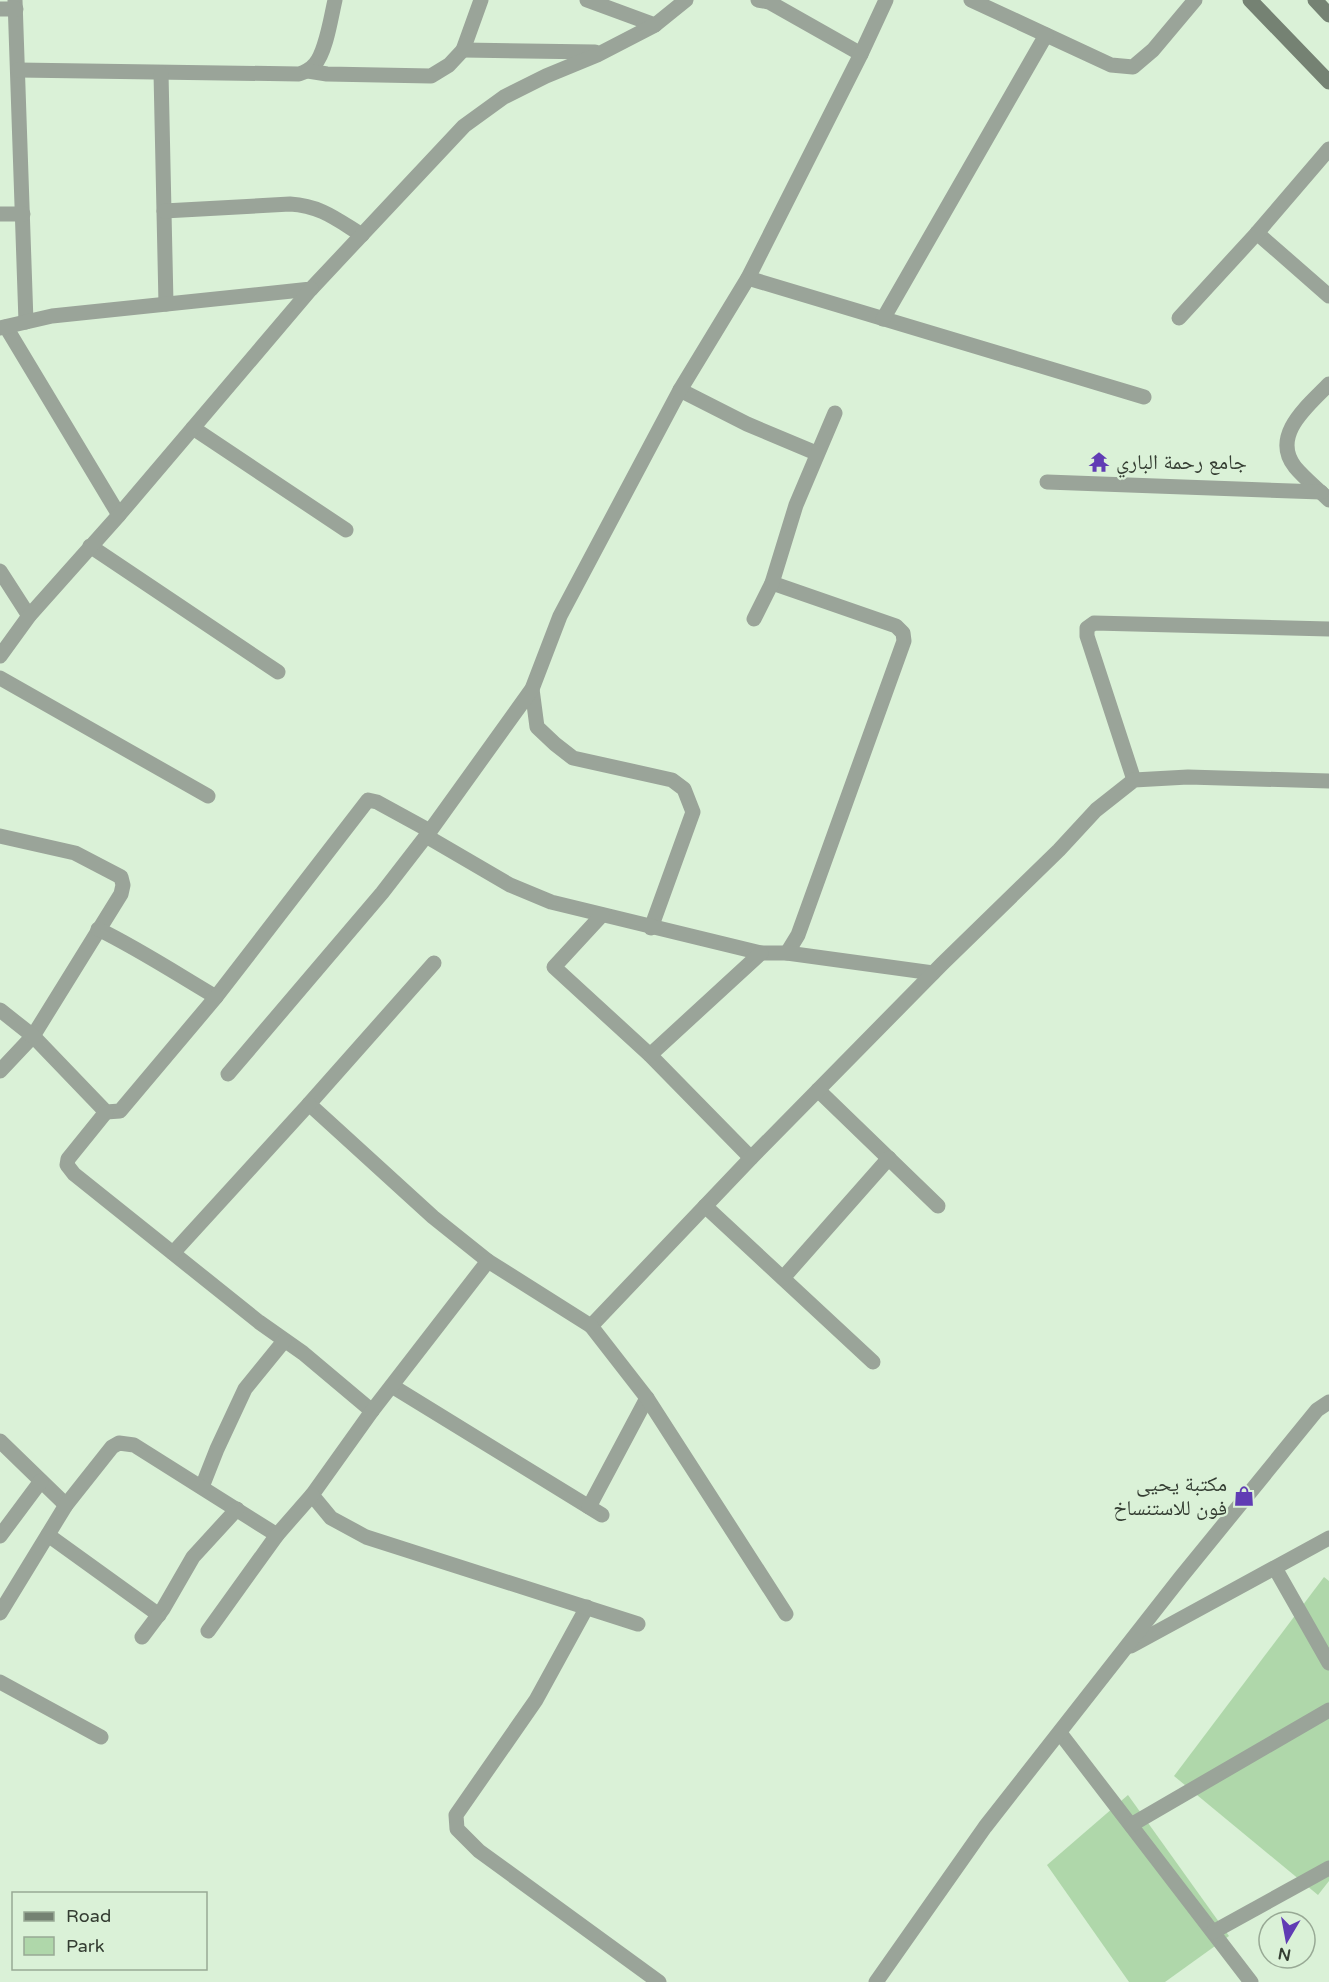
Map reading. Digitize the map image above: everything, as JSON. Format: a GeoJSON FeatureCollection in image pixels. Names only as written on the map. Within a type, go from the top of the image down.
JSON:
{"type":"FeatureCollection","features":[{"type":"Feature","properties":{"kind":"main road"},"geometry":{"type":"LineString","coordinates":[[1250,0],[1329,82]]}},
{"type":"Feature","properties":{"kind":"main road"},"geometry":{"type":"LineString","coordinates":[[1315,0],[1329,15]]}},
{"type":"Feature","properties":{"kind":"street"},"geometry":{"type":"LineString","coordinates":[[18,70],[288,75],[308,70],[316,64],[321,55],[335,0]]}},
{"type":"Feature","properties":{"kind":"street"},"geometry":{"type":"LineString","coordinates":[[308,70],[327,74],[431,76],[449,65],[463,50],[481,0]]}},
{"type":"Feature","properties":{"kind":"street"},"geometry":{"type":"LineString","coordinates":[[587,0],[655,25]]}},
{"type":"Feature","properties":{"kind":"street"},"geometry":{"type":"LineString","coordinates":[[0,656],[29,616],[194,428],[311,288],[464,126],[504,97],[603,52],[655,25],[686,0]]}},
{"type":"Feature","properties":{"kind":"street"},"geometry":{"type":"LineString","coordinates":[[758,0],[769,2],[861,54]]}},
{"type":"Feature","properties":{"kind":"street"},"geometry":{"type":"LineString","coordinates":[[228,1074],[382,893],[428,834],[532,689],[560,616],[680,390],[748,278],[886,0]]}},
{"type":"Feature","properties":{"kind":"street"},"geometry":{"type":"LineString","coordinates":[[971,0],[1111,65],[1133,67],[1153,50],[1195,0]]}},
{"type":"Feature","properties":{"kind":"street"},"geometry":{"type":"LineString","coordinates":[[0,9],[16,5],[26,322]]}},
{"type":"Feature","properties":{"kind":"street"},"geometry":{"type":"LineString","coordinates":[[883,318],[1046,35]]}},
{"type":"Feature","properties":{"kind":"street"},"geometry":{"type":"LineString","coordinates":[[463,50],[603,52]]}},
{"type":"Feature","properties":{"kind":"street"},"geometry":{"type":"LineString","coordinates":[[161,73],[166,304]]}},
{"type":"Feature","properties":{"kind":"street"},"geometry":{"type":"LineString","coordinates":[[1179,318],[1257,233],[1329,149]]}},
{"type":"Feature","properties":{"kind":"street"},"geometry":{"type":"LineString","coordinates":[[164,211],[308,205],[324,211],[362,235]]}},
{"type":"Feature","properties":{"kind":"street"},"geometry":{"type":"LineString","coordinates":[[0,214],[23,214]]}},
{"type":"Feature","properties":{"kind":"street"},"geometry":{"type":"LineString","coordinates":[[1257,233],[1329,296]]}},
{"type":"Feature","properties":{"kind":"street"},"geometry":{"type":"LineString","coordinates":[[748,278],[1144,397]]}},
{"type":"Feature","properties":{"kind":"street"},"geometry":{"type":"LineString","coordinates":[[119,515],[3,327],[52,316],[311,288]]}},
{"type":"Feature","properties":{"kind":"street"},"geometry":{"type":"LineString","coordinates":[[1325,496],[1296,468],[1288,453],[1287,444],[1291,426],[1329,384]]}},
{"type":"Feature","properties":{"kind":"street"},"geometry":{"type":"LineString","coordinates":[[680,390],[747,424],[816,453]]}},
{"type":"Feature","properties":{"kind":"street"},"geometry":{"type":"LineString","coordinates":[[754,619],[772,583],[796,505],[816,453],[835,413]]}},
{"type":"Feature","properties":{"kind":"street"},"geometry":{"type":"LineString","coordinates":[[194,428],[346,530]]}},
{"type":"Feature","properties":{"kind":"street"},"geometry":{"type":"LineString","coordinates":[[1047,482],[1325,496]]}},
{"type":"Feature","properties":{"kind":"street"},"geometry":{"type":"LineString","coordinates":[[90,546],[278,672]]}},
{"type":"Feature","properties":{"kind":"street"},"geometry":{"type":"LineString","coordinates":[[0,571],[29,616]]}},
{"type":"Feature","properties":{"kind":"street"},"geometry":{"type":"LineString","coordinates":[[772,583],[896,626],[903,633],[904,641],[798,935],[787,953]]}},
{"type":"Feature","properties":{"kind":"street"},"geometry":{"type":"LineString","coordinates":[[1134,780],[1087,636],[1087,628],[1094,623],[1329,629]]}},
{"type":"Feature","properties":{"kind":"street"},"geometry":{"type":"LineString","coordinates":[[0,678],[208,796]]}},
{"type":"Feature","properties":{"kind":"street"},"geometry":{"type":"LineString","coordinates":[[532,689],[537,727],[573,758],[672,780],[684,789],[693,812],[651,928]]}},
{"type":"Feature","properties":{"kind":"street"},"geometry":{"type":"LineString","coordinates":[[591,1326],[751,1158],[933,973],[1059,850],[1096,810],[1134,780],[1188,777],[1329,781]]}},
{"type":"Feature","properties":{"kind":"street"},"geometry":{"type":"LineString","coordinates":[[372,1411],[303,1353],[284,1341],[74,1174],[68,1165],[68,1159],[106,1112],[120,1111],[216,996],[368,800],[378,802],[510,885],[551,902],[761,953],[787,953],[933,973]]}},
{"type":"Feature","properties":{"kind":"street"},"geometry":{"type":"LineString","coordinates":[[0,836],[75,853],[122,877],[123,885],[121,894],[33,1036],[0,1071]]}},
{"type":"Feature","properties":{"kind":"street"},"geometry":{"type":"LineString","coordinates":[[602,915],[554,967],[650,1055],[751,1158]]}},
{"type":"Feature","properties":{"kind":"street"},"geometry":{"type":"LineString","coordinates":[[98,929],[139,949],[165,967],[216,996]]}},
{"type":"Feature","properties":{"kind":"street"},"geometry":{"type":"LineString","coordinates":[[650,1055],[761,953]]}},
{"type":"Feature","properties":{"kind":"street"},"geometry":{"type":"LineString","coordinates":[[173,1253],[434,963]]}},
{"type":"Feature","properties":{"kind":"street"},"geometry":{"type":"LineString","coordinates":[[0,1010],[33,1036],[106,1112]]}},
{"type":"Feature","properties":{"kind":"street"},"geometry":{"type":"LineString","coordinates":[[818,1090],[938,1206]]}},
{"type":"Feature","properties":{"kind":"street"},"geometry":{"type":"LineString","coordinates":[[309,1104],[433,1217],[488,1261],[591,1326],[647,1398],[786,1614]]}},
{"type":"Feature","properties":{"kind":"street"},"geometry":{"type":"LineString","coordinates":[[783,1278],[889,1158]]}},
{"type":"Feature","properties":{"kind":"street"},"geometry":{"type":"LineString","coordinates":[[705,1206],[873,1362]]}},
{"type":"Feature","properties":{"kind":"street"},"geometry":{"type":"LineString","coordinates":[[208,1631],[277,1535],[312,1495],[372,1411],[488,1261]]}},
{"type":"Feature","properties":{"kind":"street"},"geometry":{"type":"LineString","coordinates":[[202,1488],[217,1449],[246,1389],[284,1341]]}},
{"type":"Feature","properties":{"kind":"street"},"geometry":{"type":"LineString","coordinates":[[392,1386],[596,1511],[647,1398]]}},
{"type":"Feature","properties":{"kind":"street"},"geometry":{"type":"LineString","coordinates":[[876,1982],[985,1827],[1181,1576],[1317,1410],[1329,1402]]}},
{"type":"Feature","properties":{"kind":"street"},"geometry":{"type":"LineString","coordinates":[[0,1441],[66,1504]]}},
{"type":"Feature","properties":{"kind":"street"},"geometry":{"type":"LineString","coordinates":[[0,1613],[66,1504],[112,1447],[119,1443],[134,1445],[277,1535]]}},
{"type":"Feature","properties":{"kind":"street"},"geometry":{"type":"LineString","coordinates":[[0,1536],[41,1481]]}},
{"type":"Feature","properties":{"kind":"street"},"geometry":{"type":"LineString","coordinates":[[312,1495],[331,1518],[366,1537],[638,1624]]}},
{"type":"Feature","properties":{"kind":"street"},"geometry":{"type":"LineString","coordinates":[[142,1637],[159,1615],[193,1557],[237,1509]]}},
{"type":"Feature","properties":{"kind":"street"},"geometry":{"type":"LineString","coordinates":[[48,1535],[159,1615]]}},
{"type":"Feature","properties":{"kind":"street"},"geometry":{"type":"LineString","coordinates":[[1126,1649],[1329,1538]]}},
{"type":"Feature","properties":{"kind":"street"},"geometry":{"type":"LineString","coordinates":[[1275,1568],[1329,1664]]}},
{"type":"Feature","properties":{"kind":"street"},"geometry":{"type":"LineString","coordinates":[[588,1607],[536,1700],[456,1815],[457,1829],[479,1851],[659,1982]]}},
{"type":"Feature","properties":{"kind":"street"},"geometry":{"type":"LineString","coordinates":[[0,1682],[101,1737]]}},
{"type":"Feature","properties":{"kind":"street"},"geometry":{"type":"LineString","coordinates":[[1131,1825],[1329,1710]]}},
{"type":"Feature","properties":{"kind":"street"},"geometry":{"type":"LineString","coordinates":[[1060,1732],[1251,1982]]}},
{"type":"Feature","properties":{"kind":"street"},"geometry":{"type":"LineString","coordinates":[[1213,1932],[1329,1868]]}},
{"type":"Feature","properties":{"kind":"green space"},"geometry":{"type":"Polygon","coordinates":[[[1324,1577],[1329,1581],[1329,1881],[1318,1895],[1174,1776],[1324,1577]]]}},
{"type":"Feature","properties":{"kind":"green space"},"geometry":{"type":"Polygon","coordinates":[[[1128,1795],[1229,1936],[1165,1982],[1129,1982],[1047,1865],[1128,1795]]]}},
{"type":"Feature","properties":{"kind":"place","name":"جامع رحمة الباري"},"geometry":{"type":"Point","coordinates":[1099,462]}},
{"type":"Feature","properties":{"kind":"place","name":"مكتبة يحيى فون للاستنساخ"},"geometry":{"type":"Point","coordinates":[1244,1496]}}]}
